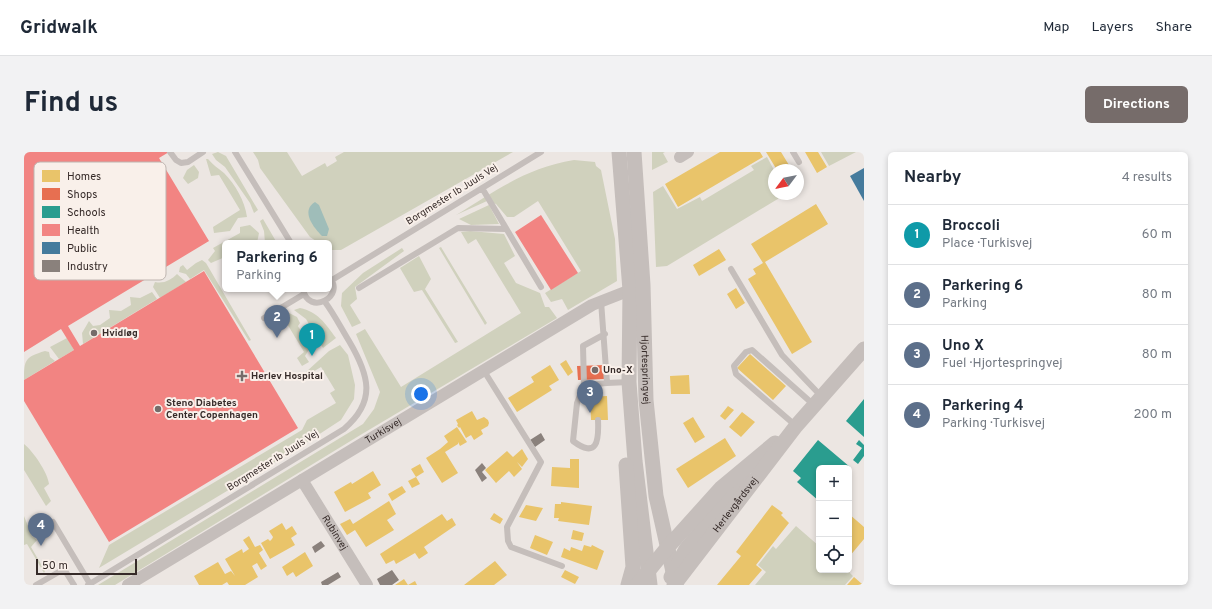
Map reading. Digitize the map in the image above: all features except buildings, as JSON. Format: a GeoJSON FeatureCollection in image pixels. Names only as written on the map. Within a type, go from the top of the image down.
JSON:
{"type":"FeatureCollection","features":[{"type":"Feature","properties":{"kind":"street","name":"Hjortespringvej"},"geometry":{"type":"LineString","coordinates":[[619,152],[637,287],[646,400],[656,496],[667,548]]}},
{"type":"Feature","properties":{"kind":"street","name":"Hjortespringvej"},"geometry":{"type":"LineString","coordinates":[[634,152],[637,287],[629,382],[635,461],[665,582]]}},
{"type":"Feature","properties":{"kind":"street","name":"Turkisvej"},"geometry":{"type":"LineString","coordinates":[[128,585],[484,372],[601,300],[637,287]]}},
{"type":"Feature","properties":{"kind":"street","name":"Herlevgårdsvej"},"geometry":{"type":"LineString","coordinates":[[665,582],[796,426],[864,349]]}},
{"type":"Feature","properties":{"kind":"street"},"geometry":{"type":"LineString","coordinates":[[628,585],[633,567],[626,472],[629,382]]}},
{"type":"Feature","properties":{"kind":"street","name":"Herlevgårdsvej"},"geometry":{"type":"LineString","coordinates":[[667,548],[721,488],[796,426]]}},
{"type":"Feature","properties":{"kind":"street"},"geometry":{"type":"LineString","coordinates":[[665,582],[686,549],[726,502],[754,461]]}},
{"type":"Feature","properties":{"kind":"street","name":"Rubinvej"},"geometry":{"type":"LineString","coordinates":[[302,480],[367,585]]}},
{"type":"Feature","properties":{"kind":"street"},"geometry":{"type":"LineString","coordinates":[[665,582],[667,548]]}},
{"type":"Feature","properties":{"kind":"street"},"geometry":{"type":"LineString","coordinates":[[637,585],[665,582]]}},
{"type":"Feature","properties":{"kind":"lane"},"geometry":{"type":"LineString","coordinates":[[170,152],[176,160],[181,163],[188,162],[203,152]]}},
{"type":"Feature","properties":{"kind":"lane"},"geometry":{"type":"LineString","coordinates":[[235,152],[289,240]]}},
{"type":"Feature","properties":{"kind":"lane","name":"Borgmester Ib Juuls Vej"},"geometry":{"type":"LineString","coordinates":[[332,277],[541,152]]}},
{"type":"Feature","properties":{"kind":"lane"},"geometry":{"type":"LineString","coordinates":[[793,152],[799,162]]}},
{"type":"Feature","properties":{"kind":"lane"},"geometry":{"type":"LineString","coordinates":[[482,188],[541,287]]}},
{"type":"Feature","properties":{"kind":"lane"},"geometry":{"type":"LineString","coordinates":[[359,288],[458,228],[506,230]]}},
{"type":"Feature","properties":{"kind":"lane"},"geometry":{"type":"LineString","coordinates":[[731,269],[782,355],[819,401]]}},
{"type":"Feature","properties":{"kind":"lane"},"geometry":{"type":"LineString","coordinates":[[264,318],[303,292],[309,300],[317,303],[325,302],[331,296],[334,288],[332,283]]}},
{"type":"Feature","properties":{"kind":"lane"},"geometry":{"type":"LineString","coordinates":[[601,300],[605,334],[607,383]]}},
{"type":"Feature","properties":{"kind":"lane","name":"Borgmester Ib Juuls Vej"},"geometry":{"type":"LineString","coordinates":[[89,584],[344,429],[357,418],[364,403],[366,382],[363,365],[325,302]]}},
{"type":"Feature","properties":{"kind":"lane"},"geometry":{"type":"LineString","coordinates":[[598,420],[599,440],[594,446],[588,448],[581,447],[573,441],[577,403],[584,384],[583,346],[605,334]]}},
{"type":"Feature","properties":{"kind":"lane"},"geometry":{"type":"LineString","coordinates":[[796,426],[736,374],[734,366],[746,352],[752,350],[819,401]]}},
{"type":"Feature","properties":{"kind":"lane"},"geometry":{"type":"LineString","coordinates":[[484,372],[541,462],[507,527],[508,541],[511,547],[562,566]]}},
{"type":"Feature","properties":{"kind":"lane"},"geometry":{"type":"LineString","coordinates":[[584,384],[629,382]]}},
{"type":"Feature","properties":{"kind":"lane"},"geometry":{"type":"LineString","coordinates":[[597,384],[597,396]]}},
{"type":"Feature","properties":{"kind":"lane"},"geometry":{"type":"LineString","coordinates":[[53,522],[89,584]]}},
{"type":"Feature","properties":{"kind":"lane"},"geometry":{"type":"LineString","coordinates":[[36,585],[64,569],[74,585]]}},
{"type":"Feature","properties":{"kind":"green space"},"geometry":{"type":"Polygon","coordinates":[[[218,152],[226,156],[258,210],[254,213],[250,203],[225,167],[216,160],[212,154],[218,152]]]}},
{"type":"Feature","properties":{"kind":"green space"},"geometry":{"type":"Polygon","coordinates":[[[253,152],[287,152],[302,176],[325,163],[327,167],[337,161],[335,157],[344,152],[513,152],[341,250],[332,250],[332,240],[314,240],[310,237],[260,168],[258,160],[253,152]]]}},
{"type":"Feature","properties":{"kind":"green space"},"geometry":{"type":"Polygon","coordinates":[[[652,152],[665,152],[663,153],[668,162],[652,170],[652,152]]]}},
{"type":"Feature","properties":{"kind":"green space"},"geometry":{"type":"Polygon","coordinates":[[[821,152],[856,152],[829,166],[821,152]]]}},
{"type":"Feature","properties":{"kind":"green space"},"geometry":{"type":"Polygon","coordinates":[[[767,157],[771,164],[768,164],[768,200],[776,200],[667,266],[656,267],[653,192],[663,186],[677,209],[700,197],[702,201],[754,170],[751,166],[767,157]]]}},
{"type":"Feature","properties":{"kind":"green space"},"geometry":{"type":"Polygon","coordinates":[[[206,159],[208,159],[228,177],[239,193],[246,211],[247,217],[238,218],[230,231],[214,233],[213,227],[240,210],[219,175],[211,176],[206,159]]]}},
{"type":"Feature","properties":{"kind":"green space"},"geometry":{"type":"Polygon","coordinates":[[[574,160],[595,162],[596,166],[601,170],[615,239],[617,281],[568,310],[562,299],[551,302],[545,293],[581,271],[538,201],[514,217],[507,217],[496,204],[487,201],[456,215],[526,174],[541,168],[574,160]]]}},
{"type":"Feature","properties":{"kind":"green space"},"geometry":{"type":"Polygon","coordinates":[[[194,165],[199,172],[198,178],[188,184],[183,178],[187,170],[194,165]]]}},
{"type":"Feature","properties":{"kind":"green space"},"geometry":{"type":"Polygon","coordinates":[[[489,205],[499,224],[471,225],[459,219],[489,205]]]}},
{"type":"Feature","properties":{"kind":"green space"},"geometry":{"type":"Polygon","coordinates":[[[263,219],[275,240],[265,240],[264,231],[260,221],[263,219]]]}},
{"type":"Feature","properties":{"kind":"green space"},"geometry":{"type":"Polygon","coordinates":[[[250,225],[259,233],[258,240],[227,240],[240,233],[240,227],[250,225]]]}},
{"type":"Feature","properties":{"kind":"green space"},"geometry":{"type":"Polygon","coordinates":[[[470,231],[504,234],[515,256],[504,263],[516,283],[540,293],[545,307],[549,307],[557,318],[362,434],[115,585],[98,585],[363,424],[374,409],[380,392],[356,334],[365,329],[401,387],[521,313],[476,239],[468,244],[461,232],[470,231]]]}},
{"type":"Feature","properties":{"kind":"green space"},"geometry":{"type":"Polygon","coordinates":[[[222,243],[222,258],[211,263],[208,260],[215,251],[213,248],[222,243]]]}},
{"type":"Feature","properties":{"kind":"green space"},"geometry":{"type":"Polygon","coordinates":[[[441,247],[487,323],[485,325],[439,248],[441,247]]]}},
{"type":"Feature","properties":{"kind":"green space"},"geometry":{"type":"Polygon","coordinates":[[[402,248],[404,251],[355,287],[357,299],[350,305],[361,323],[352,327],[341,306],[342,293],[363,273],[402,248]]]}},
{"type":"Feature","properties":{"kind":"green space"},"geometry":{"type":"Polygon","coordinates":[[[419,256],[431,279],[425,289],[458,342],[455,343],[422,290],[414,292],[400,268],[419,256]]]}},
{"type":"Feature","properties":{"kind":"green space"},"geometry":{"type":"Polygon","coordinates":[[[202,260],[206,263],[251,340],[249,341],[204,270],[190,279],[186,274],[179,272],[180,267],[183,265],[187,270],[202,260]]]}},
{"type":"Feature","properties":{"kind":"green space"},"geometry":{"type":"Polygon","coordinates":[[[177,274],[186,282],[160,298],[153,287],[155,282],[167,281],[177,274]]]}},
{"type":"Feature","properties":{"kind":"green space"},"geometry":{"type":"Polygon","coordinates":[[[152,292],[157,299],[83,344],[82,333],[89,321],[93,326],[100,325],[110,318],[109,310],[121,311],[131,305],[130,297],[140,298],[152,292]]]}},
{"type":"Feature","properties":{"kind":"green space"},"geometry":{"type":"Polygon","coordinates":[[[300,308],[312,312],[321,319],[336,338],[323,348],[306,319],[294,310],[300,308]]]}},
{"type":"Feature","properties":{"kind":"green space"},"geometry":{"type":"Polygon","coordinates":[[[289,313],[297,317],[300,323],[298,326],[310,348],[305,356],[309,362],[302,366],[297,358],[304,352],[286,322],[281,325],[277,320],[289,313]]]}},
{"type":"Feature","properties":{"kind":"green space"},"geometry":{"type":"Polygon","coordinates":[[[67,338],[74,350],[59,359],[50,347],[67,338]]]}},
{"type":"Feature","properties":{"kind":"green space"},"geometry":{"type":"Polygon","coordinates":[[[340,345],[348,355],[355,385],[354,399],[341,420],[295,450],[99,568],[109,545],[302,430],[307,420],[336,403],[330,393],[335,390],[321,367],[308,375],[306,372],[329,351],[340,345]]]}},
{"type":"Feature","properties":{"kind":"green space"},"geometry":{"type":"Polygon","coordinates":[[[45,351],[49,352],[50,357],[55,361],[24,380],[24,368],[27,360],[33,355],[45,351]]]}},
{"type":"Feature","properties":{"kind":"green space"},"geometry":{"type":"Polygon","coordinates":[[[24,444],[40,462],[48,479],[49,484],[44,488],[51,501],[46,506],[24,470],[24,444]]]}},
{"type":"Feature","properties":{"kind":"green space"},"geometry":{"type":"Polygon","coordinates":[[[24,516],[32,536],[37,540],[31,547],[45,571],[44,573],[27,544],[24,545],[24,516]]]}},
{"type":"Feature","properties":{"kind":"green space"},"geometry":{"type":"Polygon","coordinates":[[[796,526],[816,543],[816,573],[850,573],[853,576],[845,585],[755,585],[766,572],[758,565],[773,546],[776,549],[796,526]]]}},
{"type":"Feature","properties":{"kind":"water"},"geometry":{"type":"Polygon","coordinates":[[[315,202],[319,205],[329,229],[327,236],[322,236],[315,229],[310,219],[309,210],[315,202]]]}},
{"type":"Feature","properties":{"kind":"place","name":"Hvidløg"},"geometry":{"type":"Point","coordinates":[94,333]}},
{"type":"Feature","properties":{"kind":"place","name":"Parkering 6"},"geometry":{"type":"Point","coordinates":[277,338]}},
{"type":"Feature","properties":{"kind":"place","name":"Broccoli"},"geometry":{"type":"Point","coordinates":[312,356]}},
{"type":"Feature","properties":{"kind":"place","name":"Uno-X"},"geometry":{"type":"Point","coordinates":[595,370]}},
{"type":"Feature","properties":{"kind":"place","name":"Herlev Hospital"},"geometry":{"type":"Point","coordinates":[242,376]}},
{"type":"Feature","properties":{"kind":"place","name":"Steno Diabetes Center Copenhagen"},"geometry":{"type":"Point","coordinates":[158,409]}},
{"type":"Feature","properties":{"kind":"place","name":"Uno X"},"geometry":{"type":"Point","coordinates":[590,413]}},
{"type":"Feature","properties":{"kind":"place","name":"Parkering 4"},"geometry":{"type":"Point","coordinates":[41,546]}}]}
